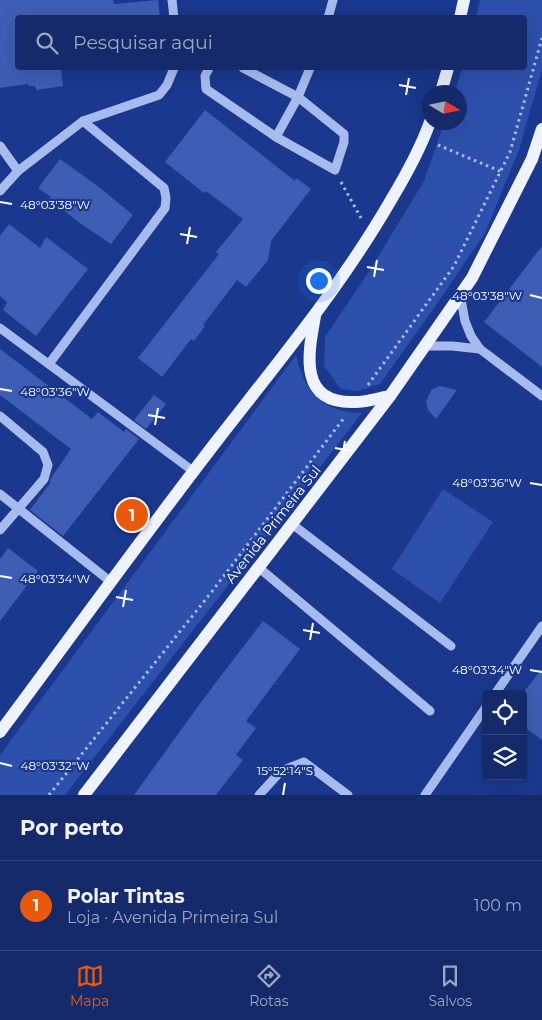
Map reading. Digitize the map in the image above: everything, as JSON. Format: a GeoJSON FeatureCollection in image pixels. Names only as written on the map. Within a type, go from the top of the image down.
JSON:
{"type":"FeatureCollection","features":[{"type":"Feature","properties":{"kind":"main road"},"geometry":{"type":"LineString","coordinates":[[461,15],[463,1]]}},
{"type":"Feature","properties":{"kind":"main road"},"geometry":{"type":"LineString","coordinates":[[443,85],[447,70]]}},
{"type":"Feature","properties":{"kind":"main road","name":"Avenida Primeira Sul"},"geometry":{"type":"LineString","coordinates":[[84,795],[390,396],[472,278],[532,159],[542,129]]}},
{"type":"Feature","properties":{"kind":"main road"},"geometry":{"type":"LineString","coordinates":[[0,732],[193,471],[316,314],[371,235],[427,130]]}},
{"type":"Feature","properties":{"kind":"main road"},"geometry":{"type":"LineString","coordinates":[[316,314],[309,350],[310,370],[313,382],[319,390],[340,401],[355,402],[390,396]]}},
{"type":"Feature","properties":{"kind":"street"},"geometry":{"type":"LineString","coordinates":[[172,0],[174,15]]}},
{"type":"Feature","properties":{"kind":"street"},"geometry":{"type":"LineString","coordinates":[[329,15],[333,0]]}},
{"type":"Feature","properties":{"kind":"street"},"geometry":{"type":"LineString","coordinates":[[0,191],[18,171],[83,121],[159,95],[167,85],[173,70]]}},
{"type":"Feature","properties":{"kind":"street"},"geometry":{"type":"LineString","coordinates":[[208,70],[205,76],[206,89],[276,137],[335,170],[344,142],[344,134],[298,97],[247,70]]}},
{"type":"Feature","properties":{"kind":"street"},"geometry":{"type":"LineString","coordinates":[[276,137],[298,97],[309,70]]}},
{"type":"Feature","properties":{"kind":"street"},"geometry":{"type":"LineString","coordinates":[[49,364],[164,208],[166,198],[164,188],[83,121]]}},
{"type":"Feature","properties":{"kind":"street"},"geometry":{"type":"LineString","coordinates":[[0,146],[18,171]]}},
{"type":"Feature","properties":{"kind":"street"},"geometry":{"type":"LineString","coordinates":[[460,294],[465,321],[471,336],[480,349],[542,396]]}},
{"type":"Feature","properties":{"kind":"street"},"geometry":{"type":"LineString","coordinates":[[0,328],[193,471]]}},
{"type":"Feature","properties":{"kind":"street"},"geometry":{"type":"LineString","coordinates":[[424,346],[480,349]]}},
{"type":"Feature","properties":{"kind":"street"},"geometry":{"type":"LineString","coordinates":[[0,416],[42,452],[48,465],[44,479],[0,530]]}},
{"type":"Feature","properties":{"kind":"street"},"geometry":{"type":"LineString","coordinates":[[0,494],[111,582]]}},
{"type":"Feature","properties":{"kind":"street"},"geometry":{"type":"LineString","coordinates":[[292,524],[451,646]]}},
{"type":"Feature","properties":{"kind":"street"},"geometry":{"type":"LineString","coordinates":[[258,567],[430,710]]}},
{"type":"Feature","properties":{"kind":"street"},"geometry":{"type":"LineString","coordinates":[[498,690],[542,626]]}},
{"type":"Feature","properties":{"kind":"street"},"geometry":{"type":"LineString","coordinates":[[425,795],[482,713]]}},
{"type":"Feature","properties":{"kind":"street"},"geometry":{"type":"LineString","coordinates":[[259,795],[281,771],[304,762],[348,795]]}},
{"type":"Feature","properties":{"kind":"path"},"geometry":{"type":"LineString","coordinates":[[49,795],[210,594],[355,402],[454,266],[510,152],[542,38]]}},
{"type":"Feature","properties":{"kind":"path"},"geometry":{"type":"LineString","coordinates":[[424,139],[522,180]]}},
{"type":"Feature","properties":{"kind":"path"},"geometry":{"type":"LineString","coordinates":[[335,170],[371,235]]}},
{"type":"Feature","properties":{"kind":"shaded area"},"geometry":{"type":"Polygon","coordinates":[[[480,0],[542,0],[542,69],[519,150],[485,233],[380,384],[358,391],[341,389],[324,366],[325,337],[370,270],[424,181],[442,130],[467,130],[467,85],[457,85],[461,70],[527,70],[527,15],[476,15],[480,0]]]}},
{"type":"Feature","properties":{"kind":"shaded area"},"geometry":{"type":"Polygon","coordinates":[[[296,355],[304,380],[317,398],[336,409],[362,413],[65,795],[0,795],[0,755],[296,355]]]}},
{"type":"Feature","properties":{"kind":"shaded area"},"geometry":{"type":"Polygon","coordinates":[[[443,489],[493,522],[440,603],[392,569],[443,489]]]}},
{"type":"Feature","properties":{"kind":"building"},"geometry":{"type":"Polygon","coordinates":[[[0,0],[113,0],[114,4],[158,0],[160,15],[15,15],[15,70],[61,70],[63,86],[36,90],[35,86],[29,86],[28,84],[0,88],[0,0]]]}},
{"type":"Feature","properties":{"kind":"building"},"geometry":{"type":"Polygon","coordinates":[[[205,110],[295,181],[296,178],[311,189],[271,241],[268,260],[246,287],[237,280],[203,325],[205,326],[194,341],[191,339],[162,377],[138,358],[219,254],[216,252],[243,219],[206,191],[204,193],[165,162],[205,110]]]}},
{"type":"Feature","properties":{"kind":"building"},"geometry":{"type":"Polygon","coordinates":[[[60,159],[99,187],[133,215],[111,244],[84,226],[38,188],[60,159]]]}},
{"type":"Feature","properties":{"kind":"building"},"geometry":{"type":"Polygon","coordinates":[[[9,224],[40,248],[46,237],[88,269],[36,336],[3,310],[7,302],[0,296],[0,236],[9,224]]]}},
{"type":"Feature","properties":{"kind":"building"},"geometry":{"type":"Polygon","coordinates":[[[542,246],[542,367],[484,322],[542,246]]]}},
{"type":"Feature","properties":{"kind":"building"},"geometry":{"type":"Polygon","coordinates":[[[0,349],[92,419],[98,412],[124,432],[126,429],[139,439],[63,536],[30,510],[51,482],[51,478],[71,449],[0,395],[0,349]]]}},
{"type":"Feature","properties":{"kind":"building"},"geometry":{"type":"Polygon","coordinates":[[[440,386],[457,390],[436,419],[428,410],[426,401],[432,389],[440,386]]]}},
{"type":"Feature","properties":{"kind":"building"},"geometry":{"type":"Polygon","coordinates":[[[154,395],[166,404],[146,429],[134,420],[154,395]]]}},
{"type":"Feature","properties":{"kind":"building"},"geometry":{"type":"Polygon","coordinates":[[[8,548],[38,571],[0,621],[0,559],[8,548]]]}},
{"type":"Feature","properties":{"kind":"building"},"geometry":{"type":"Polygon","coordinates":[[[263,621],[300,649],[246,721],[256,728],[236,755],[243,760],[216,795],[134,795],[207,694],[263,621]]]}},
{"type":"Feature","properties":{"kind":"building"},"geometry":{"type":"Polygon","coordinates":[[[542,669],[542,740],[527,729],[527,690],[525,690],[542,669]]]}},
{"type":"Feature","properties":{"kind":"place","name":"Polar Tintas"},"geometry":{"type":"Point","coordinates":[132,515]}}]}
